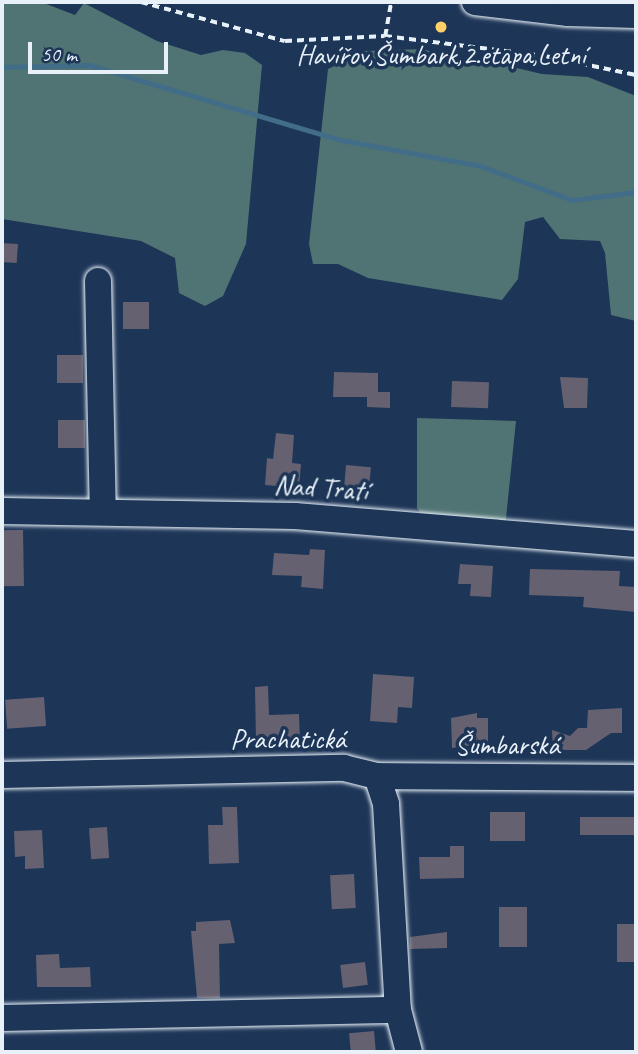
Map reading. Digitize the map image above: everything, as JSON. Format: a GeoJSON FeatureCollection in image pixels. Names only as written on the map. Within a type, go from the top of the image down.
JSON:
{"type":"FeatureCollection","features":[{"type":"Feature","properties":{"kind":"street"},"geometry":{"type":"LineString","coordinates":[[475,2],[568,13],[636,15]]}},
{"type":"Feature","properties":{"kind":"street"},"geometry":{"type":"LineString","coordinates":[[98,281],[103,512]]}},
{"type":"Feature","properties":{"kind":"street","name":"Nad Tratí"},"geometry":{"type":"LineString","coordinates":[[2,510],[295,516],[636,544]]}},
{"type":"Feature","properties":{"kind":"street","name":"Prachatická"},"geometry":{"type":"LineString","coordinates":[[2,775],[344,768],[377,776],[386,804],[398,1010],[409,1052]]}},
{"type":"Feature","properties":{"kind":"street","name":"Šumbarská"},"geometry":{"type":"LineString","coordinates":[[377,776],[636,778]]}},
{"type":"Feature","properties":{"kind":"street"},"geometry":{"type":"LineString","coordinates":[[2,1018],[398,1010]]}},
{"type":"Feature","properties":{"kind":"path"},"geometry":{"type":"LineString","coordinates":[[141,2],[285,41],[385,36],[545,56],[604,72],[636,75]]}},
{"type":"Feature","properties":{"kind":"path"},"geometry":{"type":"LineString","coordinates":[[385,36],[391,2]]}},
{"type":"Feature","properties":{"kind":"green space"},"geometry":{"type":"Polygon","coordinates":[[[2,2],[41,2],[75,15],[84,3],[157,41],[201,55],[223,50],[245,53],[262,65],[246,244],[223,296],[205,306],[179,293],[175,258],[141,241],[2,219],[2,2]]]}},
{"type":"Feature","properties":{"kind":"green space"},"geometry":{"type":"Polygon","coordinates":[[[423,49],[466,63],[487,61],[542,74],[588,77],[636,96],[636,321],[611,315],[605,253],[600,241],[560,239],[543,217],[525,222],[518,279],[502,300],[368,278],[338,264],[313,264],[309,244],[328,69],[365,51],[423,49]]]}},
{"type":"Feature","properties":{"kind":"green space"},"geometry":{"type":"Polygon","coordinates":[[[417,418],[516,421],[505,528],[423,516],[417,508],[417,418]]]}},
{"type":"Feature","properties":{"kind":"building"},"geometry":{"type":"Polygon","coordinates":[[[2,243],[18,244],[17,263],[2,262],[2,243]]]}},
{"type":"Feature","properties":{"kind":"building"},"geometry":{"type":"Polygon","coordinates":[[[123,302],[149,302],[149,329],[123,329],[123,302]]]}},
{"type":"Feature","properties":{"kind":"building"},"geometry":{"type":"Polygon","coordinates":[[[57,355],[83,355],[83,383],[57,383],[57,355]]]}},
{"type":"Feature","properties":{"kind":"building"},"geometry":{"type":"Polygon","coordinates":[[[334,372],[378,373],[378,392],[390,392],[390,408],[367,407],[367,397],[333,397],[334,372]]]}},
{"type":"Feature","properties":{"kind":"building"},"geometry":{"type":"Polygon","coordinates":[[[560,377],[588,378],[587,408],[564,408],[560,377]]]}},
{"type":"Feature","properties":{"kind":"building"},"geometry":{"type":"Polygon","coordinates":[[[452,381],[489,382],[488,408],[451,407],[452,381]]]}},
{"type":"Feature","properties":{"kind":"building"},"geometry":{"type":"Polygon","coordinates":[[[58,420],[85,420],[85,448],[58,448],[58,420]]]}},
{"type":"Feature","properties":{"kind":"building"},"geometry":{"type":"Polygon","coordinates":[[[276,433],[294,435],[292,463],[301,464],[299,488],[265,485],[267,458],[273,459],[276,433]]]}},
{"type":"Feature","properties":{"kind":"building"},"geometry":{"type":"Polygon","coordinates":[[[346,465],[371,467],[369,491],[344,489],[346,465]]]}},
{"type":"Feature","properties":{"kind":"building"},"geometry":{"type":"Polygon","coordinates":[[[2,530],[23,530],[24,586],[3,586],[2,530]]]}},
{"type":"Feature","properties":{"kind":"building"},"geometry":{"type":"Polygon","coordinates":[[[310,549],[325,550],[323,589],[301,587],[302,576],[272,575],[274,553],[309,555],[310,549]]]}},
{"type":"Feature","properties":{"kind":"building"},"geometry":{"type":"Polygon","coordinates":[[[460,564],[493,566],[491,597],[470,596],[471,584],[458,584],[460,564]]]}},
{"type":"Feature","properties":{"kind":"building"},"geometry":{"type":"Polygon","coordinates":[[[530,569],[620,571],[619,586],[636,587],[636,612],[583,607],[584,597],[529,595],[530,569]]]}},
{"type":"Feature","properties":{"kind":"building"},"geometry":{"type":"Polygon","coordinates":[[[373,674],[414,677],[412,708],[398,707],[397,723],[370,721],[373,674]]]}},
{"type":"Feature","properties":{"kind":"building"},"geometry":{"type":"Polygon","coordinates":[[[268,686],[269,715],[299,714],[300,742],[256,743],[255,687],[268,686]]]}},
{"type":"Feature","properties":{"kind":"building"},"geometry":{"type":"Polygon","coordinates":[[[44,697],[46,726],[7,729],[5,700],[44,697]]]}},
{"type":"Feature","properties":{"kind":"building"},"geometry":{"type":"Polygon","coordinates":[[[622,708],[622,733],[611,733],[586,750],[553,750],[552,730],[570,736],[578,728],[587,728],[588,710],[622,708]]]}},
{"type":"Feature","properties":{"kind":"building"},"geometry":{"type":"Polygon","coordinates":[[[477,713],[477,718],[488,718],[488,743],[452,748],[451,718],[477,713]]]}},
{"type":"Feature","properties":{"kind":"building"},"geometry":{"type":"Polygon","coordinates":[[[222,807],[237,807],[239,863],[209,864],[208,825],[223,825],[222,807]]]}},
{"type":"Feature","properties":{"kind":"building"},"geometry":{"type":"Polygon","coordinates":[[[490,812],[525,812],[525,841],[490,841],[490,812]]]}},
{"type":"Feature","properties":{"kind":"building"},"geometry":{"type":"Polygon","coordinates":[[[580,817],[636,817],[636,835],[580,835],[580,817]]]}},
{"type":"Feature","properties":{"kind":"building"},"geometry":{"type":"Polygon","coordinates":[[[107,827],[109,858],[91,859],[89,828],[107,827]]]}},
{"type":"Feature","properties":{"kind":"building"},"geometry":{"type":"Polygon","coordinates":[[[42,830],[44,868],[25,869],[25,856],[15,857],[14,831],[42,830]]]}},
{"type":"Feature","properties":{"kind":"building"},"geometry":{"type":"Polygon","coordinates":[[[450,846],[464,846],[464,878],[420,879],[419,857],[450,857],[450,846]]]}},
{"type":"Feature","properties":{"kind":"building"},"geometry":{"type":"Polygon","coordinates":[[[354,874],[356,908],[332,909],[330,875],[354,874]]]}},
{"type":"Feature","properties":{"kind":"building"},"geometry":{"type":"Polygon","coordinates":[[[499,907],[527,907],[527,947],[499,947],[499,907]]]}},
{"type":"Feature","properties":{"kind":"building"},"geometry":{"type":"Polygon","coordinates":[[[230,920],[235,943],[219,944],[220,998],[197,998],[191,931],[196,931],[196,922],[230,920]]]}},
{"type":"Feature","properties":{"kind":"building"},"geometry":{"type":"Polygon","coordinates":[[[617,924],[636,924],[636,962],[617,962],[617,924]]]}},
{"type":"Feature","properties":{"kind":"building"},"geometry":{"type":"Polygon","coordinates":[[[447,932],[447,948],[410,949],[410,937],[447,932]]]}},
{"type":"Feature","properties":{"kind":"building"},"geometry":{"type":"Polygon","coordinates":[[[59,954],[60,968],[90,967],[91,987],[37,987],[36,955],[59,954]]]}},
{"type":"Feature","properties":{"kind":"building"},"geometry":{"type":"Polygon","coordinates":[[[365,962],[368,985],[343,988],[340,965],[365,962]]]}},
{"type":"Feature","properties":{"kind":"building"},"geometry":{"type":"Polygon","coordinates":[[[374,1031],[376,1052],[351,1052],[349,1033],[374,1031]]]}},
{"type":"Feature","properties":{"kind":"waterway"},"geometry":{"type":"LineString","coordinates":[[2,67],[89,65],[341,140],[481,166],[572,200],[636,192]]}},
{"type":"Feature","properties":{"kind":"place","name":"Havířov,Šumbark,2.etapa,Letní"},"geometry":{"type":"Point","coordinates":[441,27]}}]}
